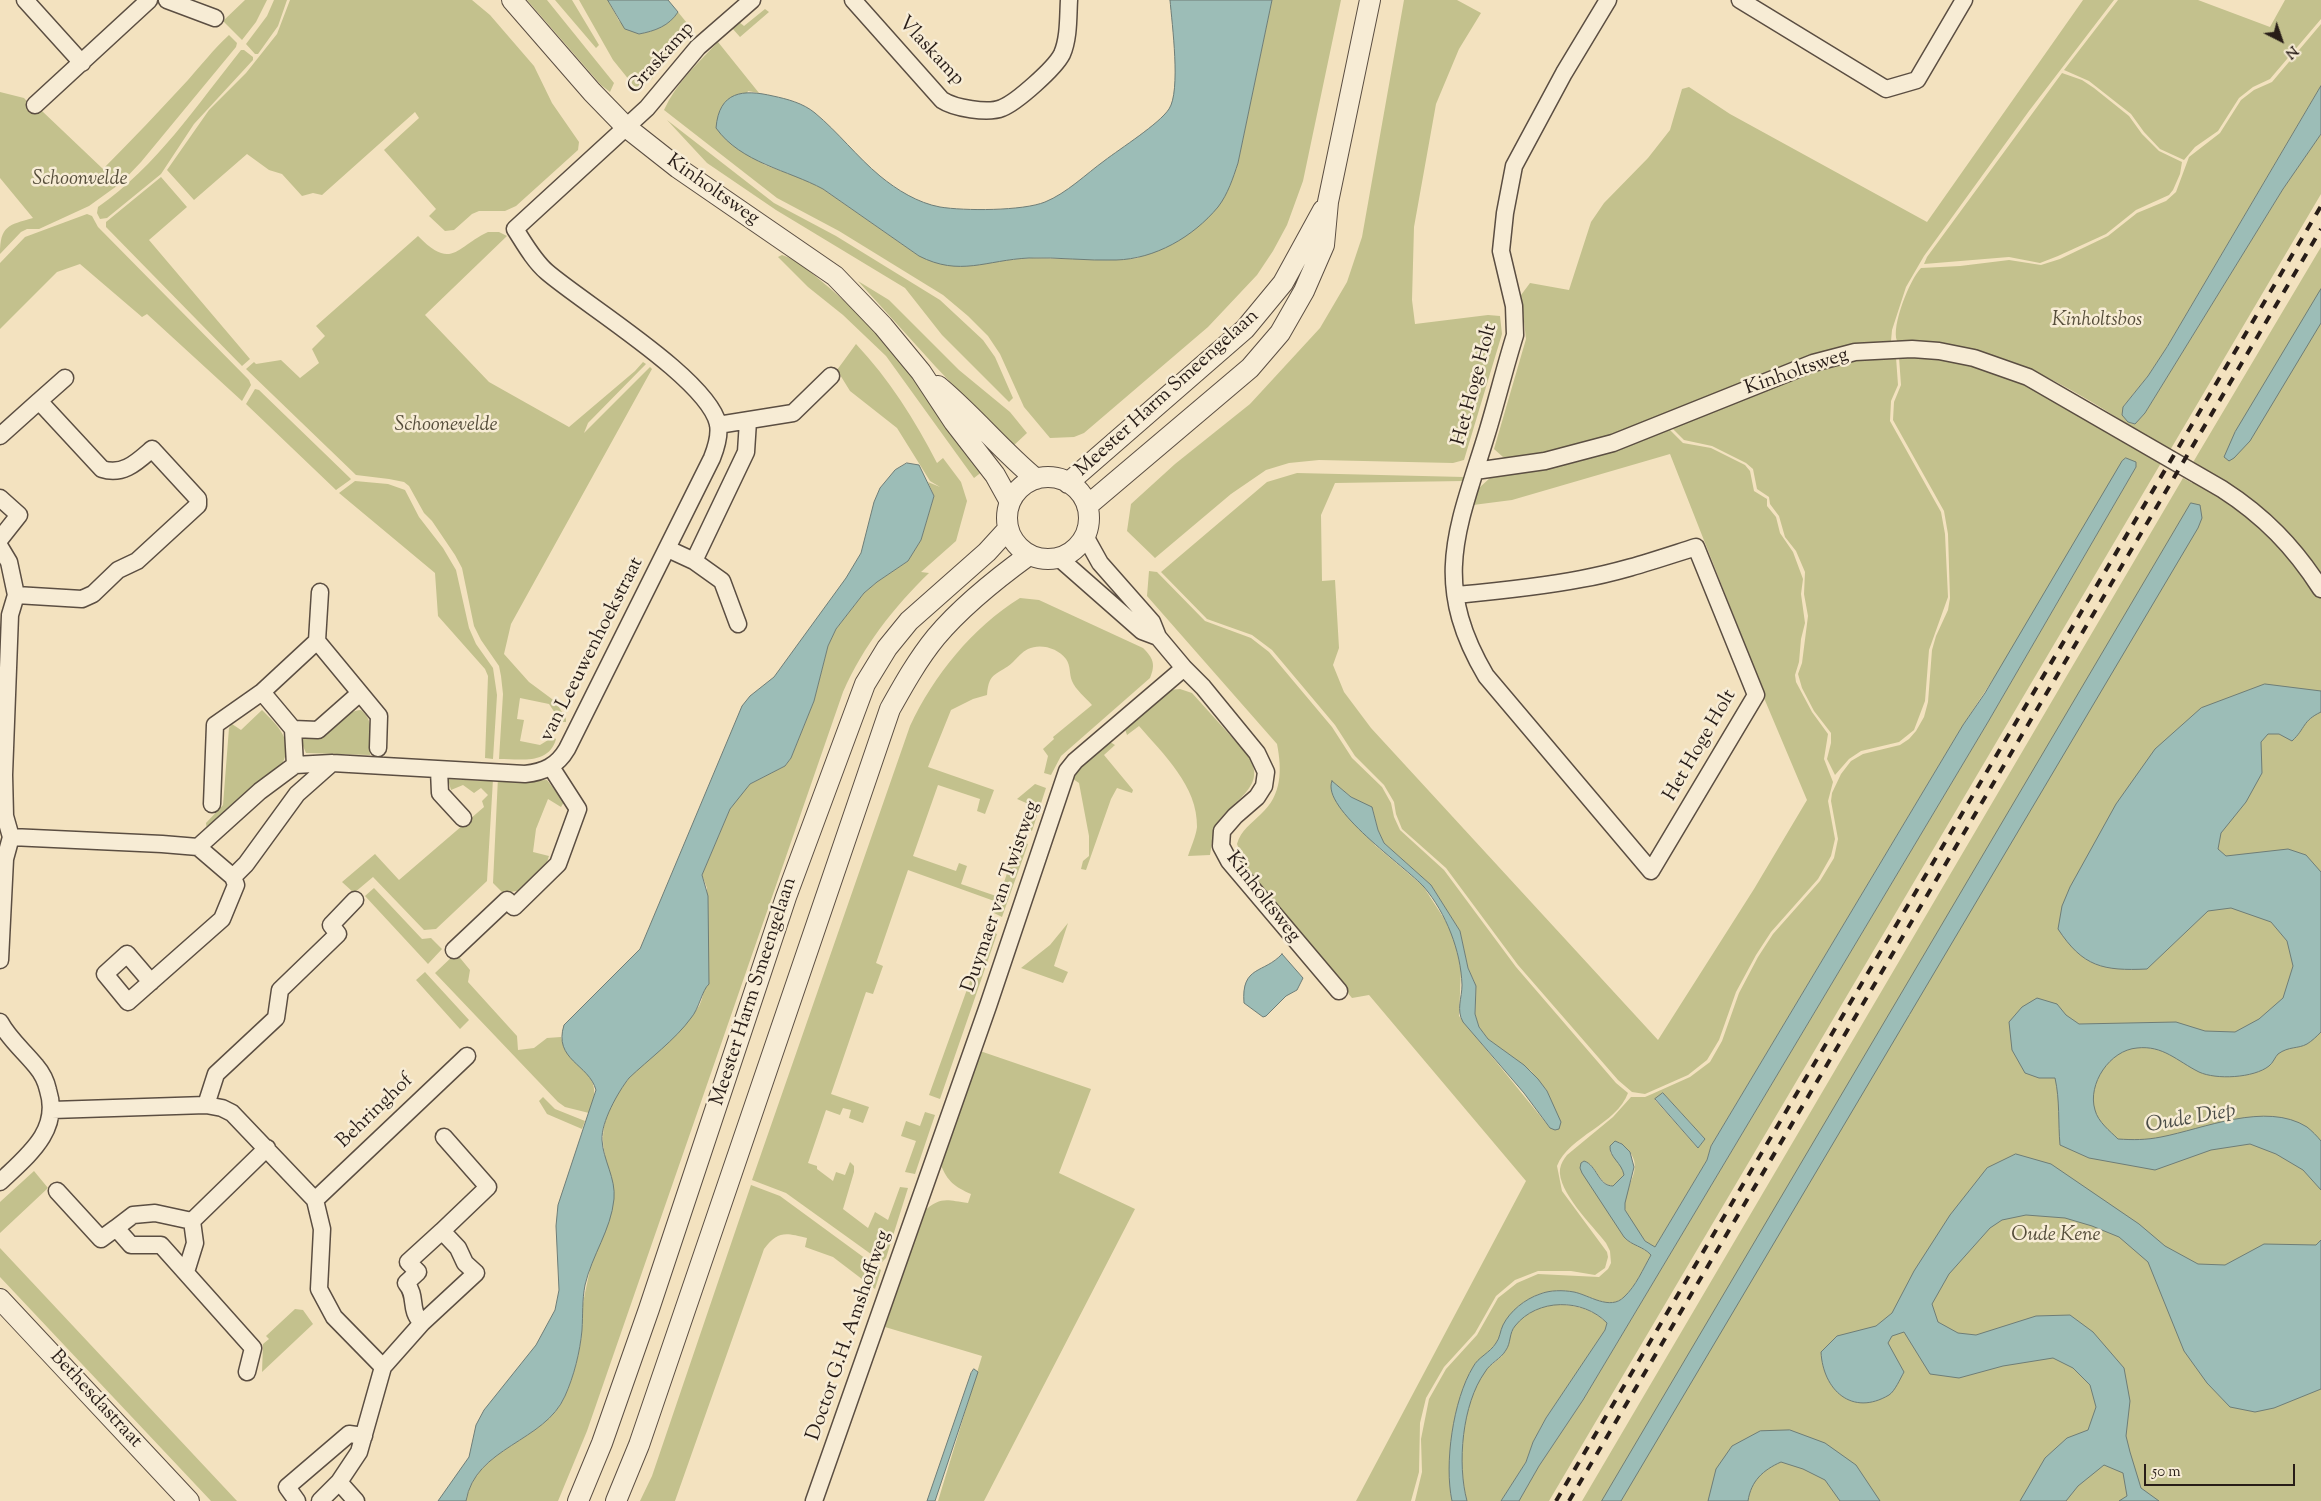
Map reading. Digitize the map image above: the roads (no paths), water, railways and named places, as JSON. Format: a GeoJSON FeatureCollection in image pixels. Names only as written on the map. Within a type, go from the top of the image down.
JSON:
{"type":"FeatureCollection","features":[{"type":"Feature","properties":{"kind":"street"},"geometry":{"type":"LineString","coordinates":[[25,0],[82,63]]}},
{"type":"Feature","properties":{"kind":"street"},"geometry":{"type":"LineString","coordinates":[[35,105],[149,0]]}},
{"type":"Feature","properties":{"kind":"street"},"geometry":{"type":"LineString","coordinates":[[167,0],[215,18]]}},
{"type":"Feature","properties":{"kind":"street","name":"Kinholtsweg"},"geometry":{"type":"LineString","coordinates":[[512,0],[592,92],[626,127],[678,168],[835,276],[883,326],[921,372],[954,422],[995,475],[1010,502]]}},
{"type":"Feature","properties":{"kind":"street","name":"Graskamp"},"geometry":{"type":"LineString","coordinates":[[626,127],[647,108],[698,47],[752,0]]}},
{"type":"Feature","properties":{"kind":"street","name":"Vlaskamp"},"geometry":{"type":"LineString","coordinates":[[853,0],[942,100],[960,108],[997,110],[1010,104],[1057,62],[1066,41],[1069,0]]}},
{"type":"Feature","properties":{"kind":"street","name":"Meester Harm Smeengelaan"},"geometry":{"type":"LineString","coordinates":[[1087,506],[1234,383],[1264,352],[1290,315],[1316,266],[1324,246],[1328,202],[1370,0]]}},
{"type":"Feature","properties":{"kind":"street","name":"Het Hoge Holt"},"geometry":{"type":"LineString","coordinates":[[1456,595],[1545,586],[1583,579],[1696,548],[1756,695],[1651,871],[1486,676],[1467,641],[1456,595],[1453,573],[1456,534],[1515,334],[1514,306],[1501,251],[1505,212],[1514,166],[1564,73],[1608,0]]}},
{"type":"Feature","properties":{"kind":"street"},"geometry":{"type":"LineString","coordinates":[[1740,0],[1886,89],[1917,80],[1964,0]]}},
{"type":"Feature","properties":{"kind":"street"},"geometry":{"type":"LineString","coordinates":[[626,127],[514,230],[545,270],[658,355],[690,384],[707,403],[718,425],[748,422],[793,413],[831,376]]}},
{"type":"Feature","properties":{"kind":"street","name":"Meester Harm Smeengelaan"},"geometry":{"type":"LineString","coordinates":[[1068,483],[1245,329],[1283,283],[1328,202]]}},
{"type":"Feature","properties":{"kind":"street","name":"Kinholtsweg"},"geometry":{"type":"LineString","coordinates":[[1475,471],[1526,465],[1587,451],[1646,431],[1813,363],[1855,352],[1896,349],[1949,353],[1986,361],[2014,370],[2042,384],[2222,489],[2261,516],[2290,545],[2321,589]]}},
{"type":"Feature","properties":{"kind":"street","name":"Kinholtsweg"},"geometry":{"type":"LineString","coordinates":[[921,372],[967,410],[1013,460],[1036,479]]}},
{"type":"Feature","properties":{"kind":"street"},"geometry":{"type":"LineString","coordinates":[[0,436],[66,378]]}},
{"type":"Feature","properties":{"kind":"street"},"geometry":{"type":"LineString","coordinates":[[16,595],[82,600],[93,594],[118,570],[137,561],[198,505],[198,499],[152,449],[132,467],[110,472],[102,469],[39,401]]}},
{"type":"Feature","properties":{"kind":"street"},"geometry":{"type":"LineString","coordinates":[[694,561],[746,452],[748,422]]}},
{"type":"Feature","properties":{"kind":"street","name":"van Leeuwenhoekstraat"},"geometry":{"type":"LineString","coordinates":[[294,765],[332,763],[525,774],[536,773],[551,767],[567,749],[668,549],[712,458],[717,444],[718,425]]}},
{"type":"Feature","properties":{"kind":"street"},"geometry":{"type":"LineString","coordinates":[[1052,478],[1068,483],[1080,493],[1087,506],[1089,521],[1085,536],[1075,550],[1060,558],[1044,559],[1029,555],[1016,544],[1008,529],[1007,516],[1010,502],[1020,488],[1036,479],[1052,478]]}},
{"type":"Feature","properties":{"kind":"street"},"geometry":{"type":"LineString","coordinates":[[0,498],[19,515],[0,539]]}},
{"type":"Feature","properties":{"kind":"street","name":"Meester Harm Smeengelaan"},"geometry":{"type":"LineString","coordinates":[[578,1501],[602,1443],[649,1309],[786,897],[865,684],[887,648],[909,621],[987,552],[1008,529]]}},
{"type":"Feature","properties":{"kind":"street","name":"Kinholtsweg"},"geometry":{"type":"LineString","coordinates":[[1085,536],[1100,563],[1152,622],[1158,637],[1203,687],[1257,754],[1266,772],[1264,786],[1257,797],[1235,816],[1222,831],[1221,846],[1229,861],[1339,991]]}},
{"type":"Feature","properties":{"kind":"street"},"geometry":{"type":"LineString","coordinates":[[0,547],[9,562],[16,595],[10,615],[2,775],[5,816],[11,838],[5,859],[0,960]]}},
{"type":"Feature","properties":{"kind":"street","name":"van Leeuwenhoekstraat"},"geometry":{"type":"LineString","coordinates":[[668,549],[694,561],[722,581],[738,624]]}},
{"type":"Feature","properties":{"kind":"street","name":"Meester Harm Smeengelaan"},"geometry":{"type":"LineString","coordinates":[[616,1501],[639,1445],[890,709],[912,671],[937,637],[960,612],[1029,555]]}},
{"type":"Feature","properties":{"kind":"street","name":"Kinholtsweg"},"geometry":{"type":"LineString","coordinates":[[1060,558],[1142,631],[1158,637]]}},
{"type":"Feature","properties":{"kind":"street"},"geometry":{"type":"LineString","coordinates":[[212,804],[215,725],[262,692],[316,641],[320,592]]}},
{"type":"Feature","properties":{"kind":"street"},"geometry":{"type":"LineString","coordinates":[[316,641],[379,716],[378,748]]}},
{"type":"Feature","properties":{"kind":"street","name":"Duymaer van Twistweg"},"geometry":{"type":"LineString","coordinates":[[925,1184],[1067,771],[1184,668]]}},
{"type":"Feature","properties":{"kind":"street"},"geometry":{"type":"LineString","coordinates":[[198,847],[260,791],[294,765],[293,729],[262,692]]}},
{"type":"Feature","properties":{"kind":"street"},"geometry":{"type":"LineString","coordinates":[[293,729],[318,730],[360,693]]}},
{"type":"Feature","properties":{"kind":"street"},"geometry":{"type":"LineString","coordinates":[[233,877],[246,864],[297,794],[332,763]]}},
{"type":"Feature","properties":{"kind":"street","name":"van Leeuwenhoekstraat"},"geometry":{"type":"LineString","coordinates":[[454,950],[507,900],[514,907],[558,864],[578,809],[551,767]]}},
{"type":"Feature","properties":{"kind":"street"},"geometry":{"type":"LineString","coordinates":[[439,770],[440,792],[463,818]]}},
{"type":"Feature","properties":{"kind":"street"},"geometry":{"type":"LineString","coordinates":[[11,838],[198,847],[233,877],[236,885],[222,919],[151,982]]}},
{"type":"Feature","properties":{"kind":"street"},"geometry":{"type":"LineString","coordinates":[[206,1105],[216,1074],[276,1018],[280,990],[338,934],[331,925],[356,900]]}},
{"type":"Feature","properties":{"kind":"street"},"geometry":{"type":"LineString","coordinates":[[0,1022],[10,1038],[38,1068],[45,1080],[52,1110],[49,1126],[40,1140],[0,1182]]}},
{"type":"Feature","properties":{"kind":"street","name":"Behringhof"},"geometry":{"type":"LineString","coordinates":[[315,1200],[467,1056]]}},
{"type":"Feature","properties":{"kind":"street"},"geometry":{"type":"LineString","coordinates":[[52,1110],[206,1105],[222,1108],[232,1113],[315,1200],[322,1229],[319,1289],[334,1317],[383,1367]]}},
{"type":"Feature","properties":{"kind":"street"},"geometry":{"type":"LineString","coordinates":[[422,1323],[414,1315],[412,1290],[406,1283],[418,1272],[408,1262],[488,1187],[444,1137]]}},
{"type":"Feature","properties":{"kind":"street"},"geometry":{"type":"LineString","coordinates":[[192,1221],[266,1148]]}},
{"type":"Feature","properties":{"kind":"street","name":"Doctor G.H. Amshoffweg"},"geometry":{"type":"LineString","coordinates":[[814,1501],[925,1184]]}},
{"type":"Feature","properties":{"kind":"street"},"geometry":{"type":"LineString","coordinates":[[57,1191],[101,1239],[133,1215],[155,1213],[192,1221]]}},
{"type":"Feature","properties":{"kind":"street"},"geometry":{"type":"LineString","coordinates":[[186,1272],[196,1244],[192,1221]]}},
{"type":"Feature","properties":{"kind":"street"},"geometry":{"type":"LineString","coordinates":[[116,1228],[131,1246],[161,1244],[253,1348],[247,1372]]}},
{"type":"Feature","properties":{"kind":"street"},"geometry":{"type":"LineString","coordinates":[[320,1501],[339,1482],[359,1452],[383,1367],[422,1323],[476,1273],[465,1263],[458,1248],[442,1231]]}},
{"type":"Feature","properties":{"kind":"street","name":"Bethesdastraat"},"geometry":{"type":"LineString","coordinates":[[0,1299],[189,1501]]}},
{"type":"Feature","properties":{"kind":"street"},"geometry":{"type":"LineString","coordinates":[[297,1501],[287,1487],[348,1434],[364,1436]]}},
{"type":"Feature","properties":{"kind":"street"},"geometry":{"type":"LineString","coordinates":[[339,1482],[356,1501]]}},
{"type":"Feature","properties":{"kind":"water"},"geometry":{"type":"Polygon","coordinates":[[[608,0],[668,0],[678,12],[661,27],[639,34],[625,29],[608,0]]]}},
{"type":"Feature","properties":{"kind":"water"},"geometry":{"type":"Polygon","coordinates":[[[1170,0],[1272,0],[1238,163],[1222,202],[1208,218],[1185,237],[1145,256],[1116,260],[1029,258],[973,266],[947,265],[934,262],[919,256],[823,189],[766,165],[738,150],[716,128],[722,106],[734,95],[752,93],[778,97],[795,102],[810,110],[823,120],[880,176],[916,199],[940,207],[963,209],[1008,209],[1035,205],[1053,198],[1069,188],[1149,129],[1169,109],[1173,100],[1175,73],[1170,0]]]}},
{"type":"Feature","properties":{"kind":"water"},"geometry":{"type":"Polygon","coordinates":[[[2321,86],[2321,134],[2283,189],[2145,413],[2135,424],[2128,422],[2122,415],[2123,407],[2148,376],[2167,347],[2321,86]]]}},
{"type":"Feature","properties":{"kind":"water"},"geometry":{"type":"Polygon","coordinates":[[[2321,289],[2321,323],[2250,441],[2229,461],[2224,457],[2235,432],[2321,289]]]}},
{"type":"Feature","properties":{"kind":"water"},"geometry":{"type":"Polygon","coordinates":[[[2126,458],[2136,462],[2136,467],[1988,722],[1583,1400],[1539,1466],[1519,1501],[1501,1501],[1526,1462],[1533,1442],[1546,1418],[1605,1330],[1607,1323],[1586,1309],[1560,1305],[1547,1306],[1535,1310],[1515,1326],[1506,1350],[1487,1369],[1477,1385],[1471,1400],[1462,1452],[1462,1470],[1467,1501],[1452,1501],[1449,1469],[1450,1451],[1455,1414],[1460,1397],[1473,1367],[1496,1343],[1503,1325],[1510,1315],[1518,1306],[1534,1296],[1552,1291],[1574,1292],[1599,1301],[1612,1303],[1618,1301],[1632,1288],[1651,1255],[1624,1237],[1582,1173],[1581,1163],[1584,1161],[1588,1163],[1604,1183],[1613,1186],[1624,1175],[1611,1153],[1610,1146],[1615,1141],[1622,1144],[1630,1152],[1634,1167],[1625,1210],[1645,1241],[1655,1247],[1707,1160],[1711,1146],[1963,725],[1985,693],[2122,461],[2126,458]]]}},
{"type":"Feature","properties":{"kind":"water"},"geometry":{"type":"Polygon","coordinates":[[[907,463],[919,465],[934,496],[921,540],[908,561],[864,593],[836,629],[828,646],[814,701],[791,758],[785,766],[750,784],[730,809],[702,875],[708,896],[709,984],[696,1010],[685,1026],[629,1078],[615,1099],[607,1116],[602,1140],[613,1184],[614,1199],[609,1221],[585,1285],[580,1347],[574,1372],[565,1396],[555,1412],[542,1424],[482,1468],[472,1483],[466,1501],[438,1501],[469,1457],[476,1425],[484,1410],[536,1345],[555,1310],[559,1290],[556,1226],[558,1205],[596,1090],[592,1081],[567,1054],[563,1046],[564,1025],[640,949],[742,706],[750,696],[774,677],[846,578],[861,553],[874,502],[880,488],[895,470],[907,463]]]}},
{"type":"Feature","properties":{"kind":"water"},"geometry":{"type":"Polygon","coordinates":[[[2191,503],[2200,505],[2202,518],[2198,528],[1621,1501],[1602,1501],[2191,503]]]}},
{"type":"Feature","properties":{"kind":"water"},"geometry":{"type":"Polygon","coordinates":[[[2265,684],[2321,691],[2321,712],[2307,722],[2292,741],[2279,734],[2268,734],[2261,742],[2262,773],[2246,802],[2221,833],[2218,849],[2226,856],[2288,849],[2306,855],[2321,872],[2321,1032],[2307,1044],[2278,1054],[2270,1065],[2262,1070],[2245,1075],[2225,1077],[2206,1075],[2155,1049],[2137,1048],[2127,1050],[2118,1055],[2103,1070],[2094,1090],[2093,1100],[2099,1118],[2118,1139],[2140,1140],[2155,1138],[2234,1119],[2273,1116],[2291,1120],[2307,1127],[2321,1141],[2321,1190],[2303,1170],[2276,1154],[2250,1144],[2211,1150],[2155,1170],[2089,1158],[2060,1145],[2055,1078],[2039,1078],[2025,1073],[2012,1050],[2009,1022],[2022,1007],[2037,998],[2057,1004],[2066,1015],[2079,1024],[2176,1022],[2205,1031],[2235,1032],[2259,1019],[2283,998],[2293,966],[2287,941],[2271,922],[2231,908],[2208,911],[2147,969],[2118,969],[2095,964],[2076,952],[2058,929],[2062,906],[2070,887],[2116,804],[2155,749],[2201,708],[2265,684]]]}},
{"type":"Feature","properties":{"kind":"water"},"geometry":{"type":"Polygon","coordinates":[[[1332,781],[1351,797],[1372,807],[1378,830],[1384,843],[1431,885],[1460,931],[1468,968],[1476,986],[1475,1014],[1479,1027],[1488,1039],[1524,1065],[1538,1079],[1547,1091],[1561,1122],[1559,1129],[1550,1128],[1524,1093],[1463,1022],[1460,1013],[1462,985],[1459,959],[1451,933],[1439,908],[1424,887],[1351,821],[1339,806],[1332,792],[1332,781]]]}},
{"type":"Feature","properties":{"kind":"water"},"geometry":{"type":"Polygon","coordinates":[[[1282,954],[1303,978],[1297,990],[1286,996],[1263,1017],[1244,1003],[1246,982],[1255,972],[1282,954]]]}},
{"type":"Feature","properties":{"kind":"water"},"geometry":{"type":"Polygon","coordinates":[[[1663,1093],[1705,1139],[1698,1148],[1655,1099],[1663,1093]]]}},
{"type":"Feature","properties":{"kind":"water"},"geometry":{"type":"Polygon","coordinates":[[[2016,1154],[2051,1164],[2139,1224],[2165,1246],[2198,1264],[2225,1265],[2264,1244],[2316,1245],[2321,1240],[2321,1389],[2274,1408],[2255,1412],[2230,1407],[2207,1383],[2184,1351],[2148,1262],[2119,1237],[2092,1226],[2065,1218],[2026,1215],[2002,1220],[1990,1228],[1949,1274],[1932,1304],[1938,1322],[1958,1333],[1976,1335],[2036,1316],[2070,1315],[2093,1332],[2124,1368],[2130,1401],[2126,1436],[2130,1452],[2141,1488],[2159,1501],[2119,1501],[2127,1496],[2123,1473],[2104,1465],[2078,1486],[2066,1501],[2020,1501],[2045,1458],[2067,1438],[2088,1430],[2096,1407],[2090,1385],[2073,1368],[2053,1358],[2003,1366],[1959,1378],[1930,1374],[1904,1332],[1892,1336],[1888,1343],[1904,1372],[1891,1393],[1876,1401],[1863,1403],[1852,1401],[1842,1396],[1827,1378],[1821,1352],[1837,1336],[1876,1326],[1892,1313],[1914,1271],[1950,1215],[1987,1168],[2016,1154]]]}},
{"type":"Feature","properties":{"kind":"water"},"geometry":{"type":"Polygon","coordinates":[[[974,1369],[978,1372],[935,1501],[927,1501],[971,1373],[974,1369]]]}},
{"type":"Feature","properties":{"kind":"water"},"geometry":{"type":"Polygon","coordinates":[[[1790,1430],[1825,1443],[1856,1465],[1880,1501],[1840,1501],[1825,1480],[1803,1469],[1781,1462],[1759,1477],[1752,1488],[1748,1501],[1708,1501],[1716,1469],[1732,1446],[1760,1431],[1790,1430]]]}},
{"type":"Feature","properties":{"kind":"railway"},"geometry":{"type":"LineString","coordinates":[[1556,1501],[2321,206]]}},
{"type":"Feature","properties":{"kind":"railway"},"geometry":{"type":"LineString","coordinates":[[1569,1501],[2321,229]]}},
{"type":"Feature","properties":{"kind":"park label","name":"Schoonvelde"},"geometry":{"type":"Point","coordinates":[80,181]}},
{"type":"Feature","properties":{"kind":"park label","name":"Kinholtsbos"},"geometry":{"type":"Point","coordinates":[2097,322]}},
{"type":"Feature","properties":{"kind":"park label","name":"Schoonevelde"},"geometry":{"type":"Point","coordinates":[446,427]}},
{"type":"Feature","properties":{"kind":"park label","name":"Oude Kene"},"geometry":{"type":"Point","coordinates":[2056,1237]}},
{"type":"Feature","properties":{"kind":"water label","name":"Oude Diep"},"geometry":{"type":"Point","coordinates":[2191,1120]}}]}
